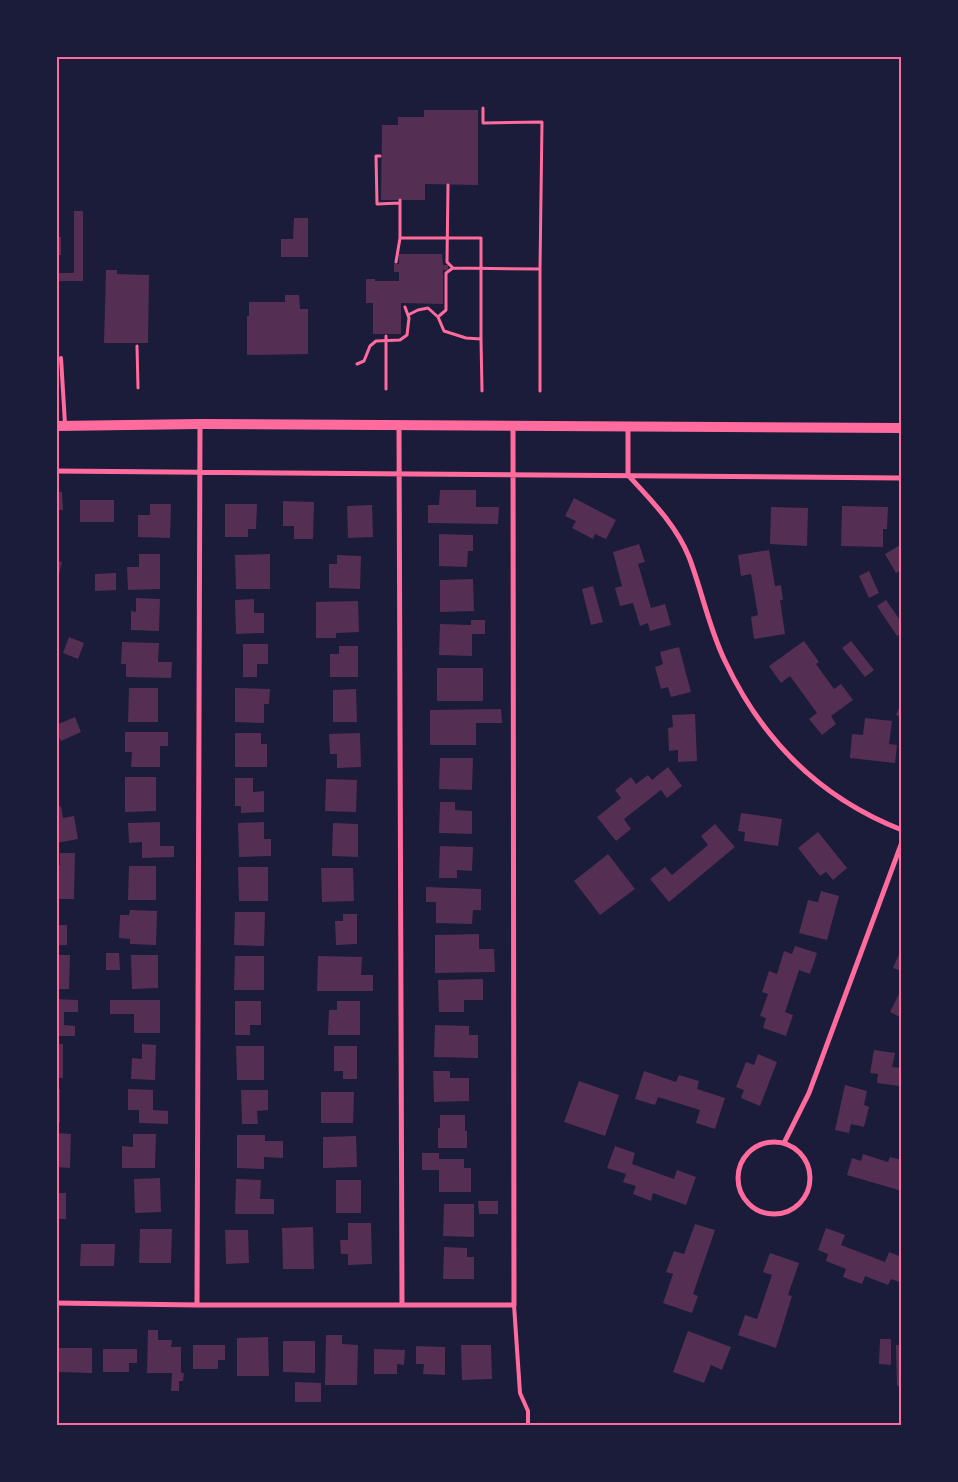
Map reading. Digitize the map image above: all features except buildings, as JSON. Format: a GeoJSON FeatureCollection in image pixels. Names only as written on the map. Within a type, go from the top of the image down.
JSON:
{"type":"FeatureCollection","features":[{"type":"Feature","properties":{"kind":"main road"},"geometry":{"type":"LineString","coordinates":[[60,426],[200,424],[902,428]]}},
{"type":"Feature","properties":{"kind":"street"},"geometry":{"type":"LineString","coordinates":[[197,1305],[200,424]]}},
{"type":"Feature","properties":{"kind":"street"},"geometry":{"type":"LineString","coordinates":[[399,425],[402,1305]]}},
{"type":"Feature","properties":{"kind":"street"},"geometry":{"type":"LineString","coordinates":[[56,1303],[514,1305],[513,426]]}},
{"type":"Feature","properties":{"kind":"street"},"geometry":{"type":"LineString","coordinates":[[628,426],[628,475],[659,509],[672,527],[688,556],[710,627],[724,661],[742,696],[762,726],[803,771],[831,793],[860,811],[902,830]]}},
{"type":"Feature","properties":{"kind":"street"},"geometry":{"type":"LineString","coordinates":[[56,471],[902,478]]}},
{"type":"Feature","properties":{"kind":"street"},"geometry":{"type":"LineString","coordinates":[[784,1143],[809,1094],[902,842]]}},
{"type":"Feature","properties":{"kind":"street"},"geometry":{"type":"LineString","coordinates":[[772,1142],[784,1143],[795,1148],[803,1156],[808,1166],[809,1188],[804,1199],[797,1207],[787,1213],[765,1214],[755,1210],[746,1203],[740,1194],[737,1182],[738,1170],[743,1159],[751,1150],[761,1144],[772,1142]]}},
{"type":"Feature","properties":{"kind":"lane"},"geometry":{"type":"LineString","coordinates":[[60,426],[61,358]]}},
{"type":"Feature","properties":{"kind":"lane"},"geometry":{"type":"LineString","coordinates":[[514,1305],[520,1393],[528,1411],[528,1426]]}},
{"type":"Feature","properties":{"kind":"path"},"geometry":{"type":"LineString","coordinates":[[483,108],[483,122],[542,122],[540,391]]}},
{"type":"Feature","properties":{"kind":"path"},"geometry":{"type":"LineString","coordinates":[[380,156],[376,156],[378,204],[400,202],[400,238],[396,262]]}},
{"type":"Feature","properties":{"kind":"path"},"geometry":{"type":"LineString","coordinates":[[448,185],[447,262],[453,268]]}},
{"type":"Feature","properties":{"kind":"path"},"geometry":{"type":"LineString","coordinates":[[400,238],[481,238],[482,391]]}},
{"type":"Feature","properties":{"kind":"path"},"geometry":{"type":"LineString","coordinates":[[438,317],[446,310],[446,273],[453,268],[540,269]]}},
{"type":"Feature","properties":{"kind":"path"},"geometry":{"type":"LineString","coordinates":[[357,364],[364,361],[370,346],[376,341],[386,338],[400,340],[407,335],[409,318],[404,307]]}},
{"type":"Feature","properties":{"kind":"path"},"geometry":{"type":"LineString","coordinates":[[408,315],[428,308],[438,317],[444,331],[466,338],[481,339]]}},
{"type":"Feature","properties":{"kind":"path"},"geometry":{"type":"LineString","coordinates":[[386,338],[386,389]]}},
{"type":"Feature","properties":{"kind":"path"},"geometry":{"type":"LineString","coordinates":[[137,346],[138,388]]}}]}
